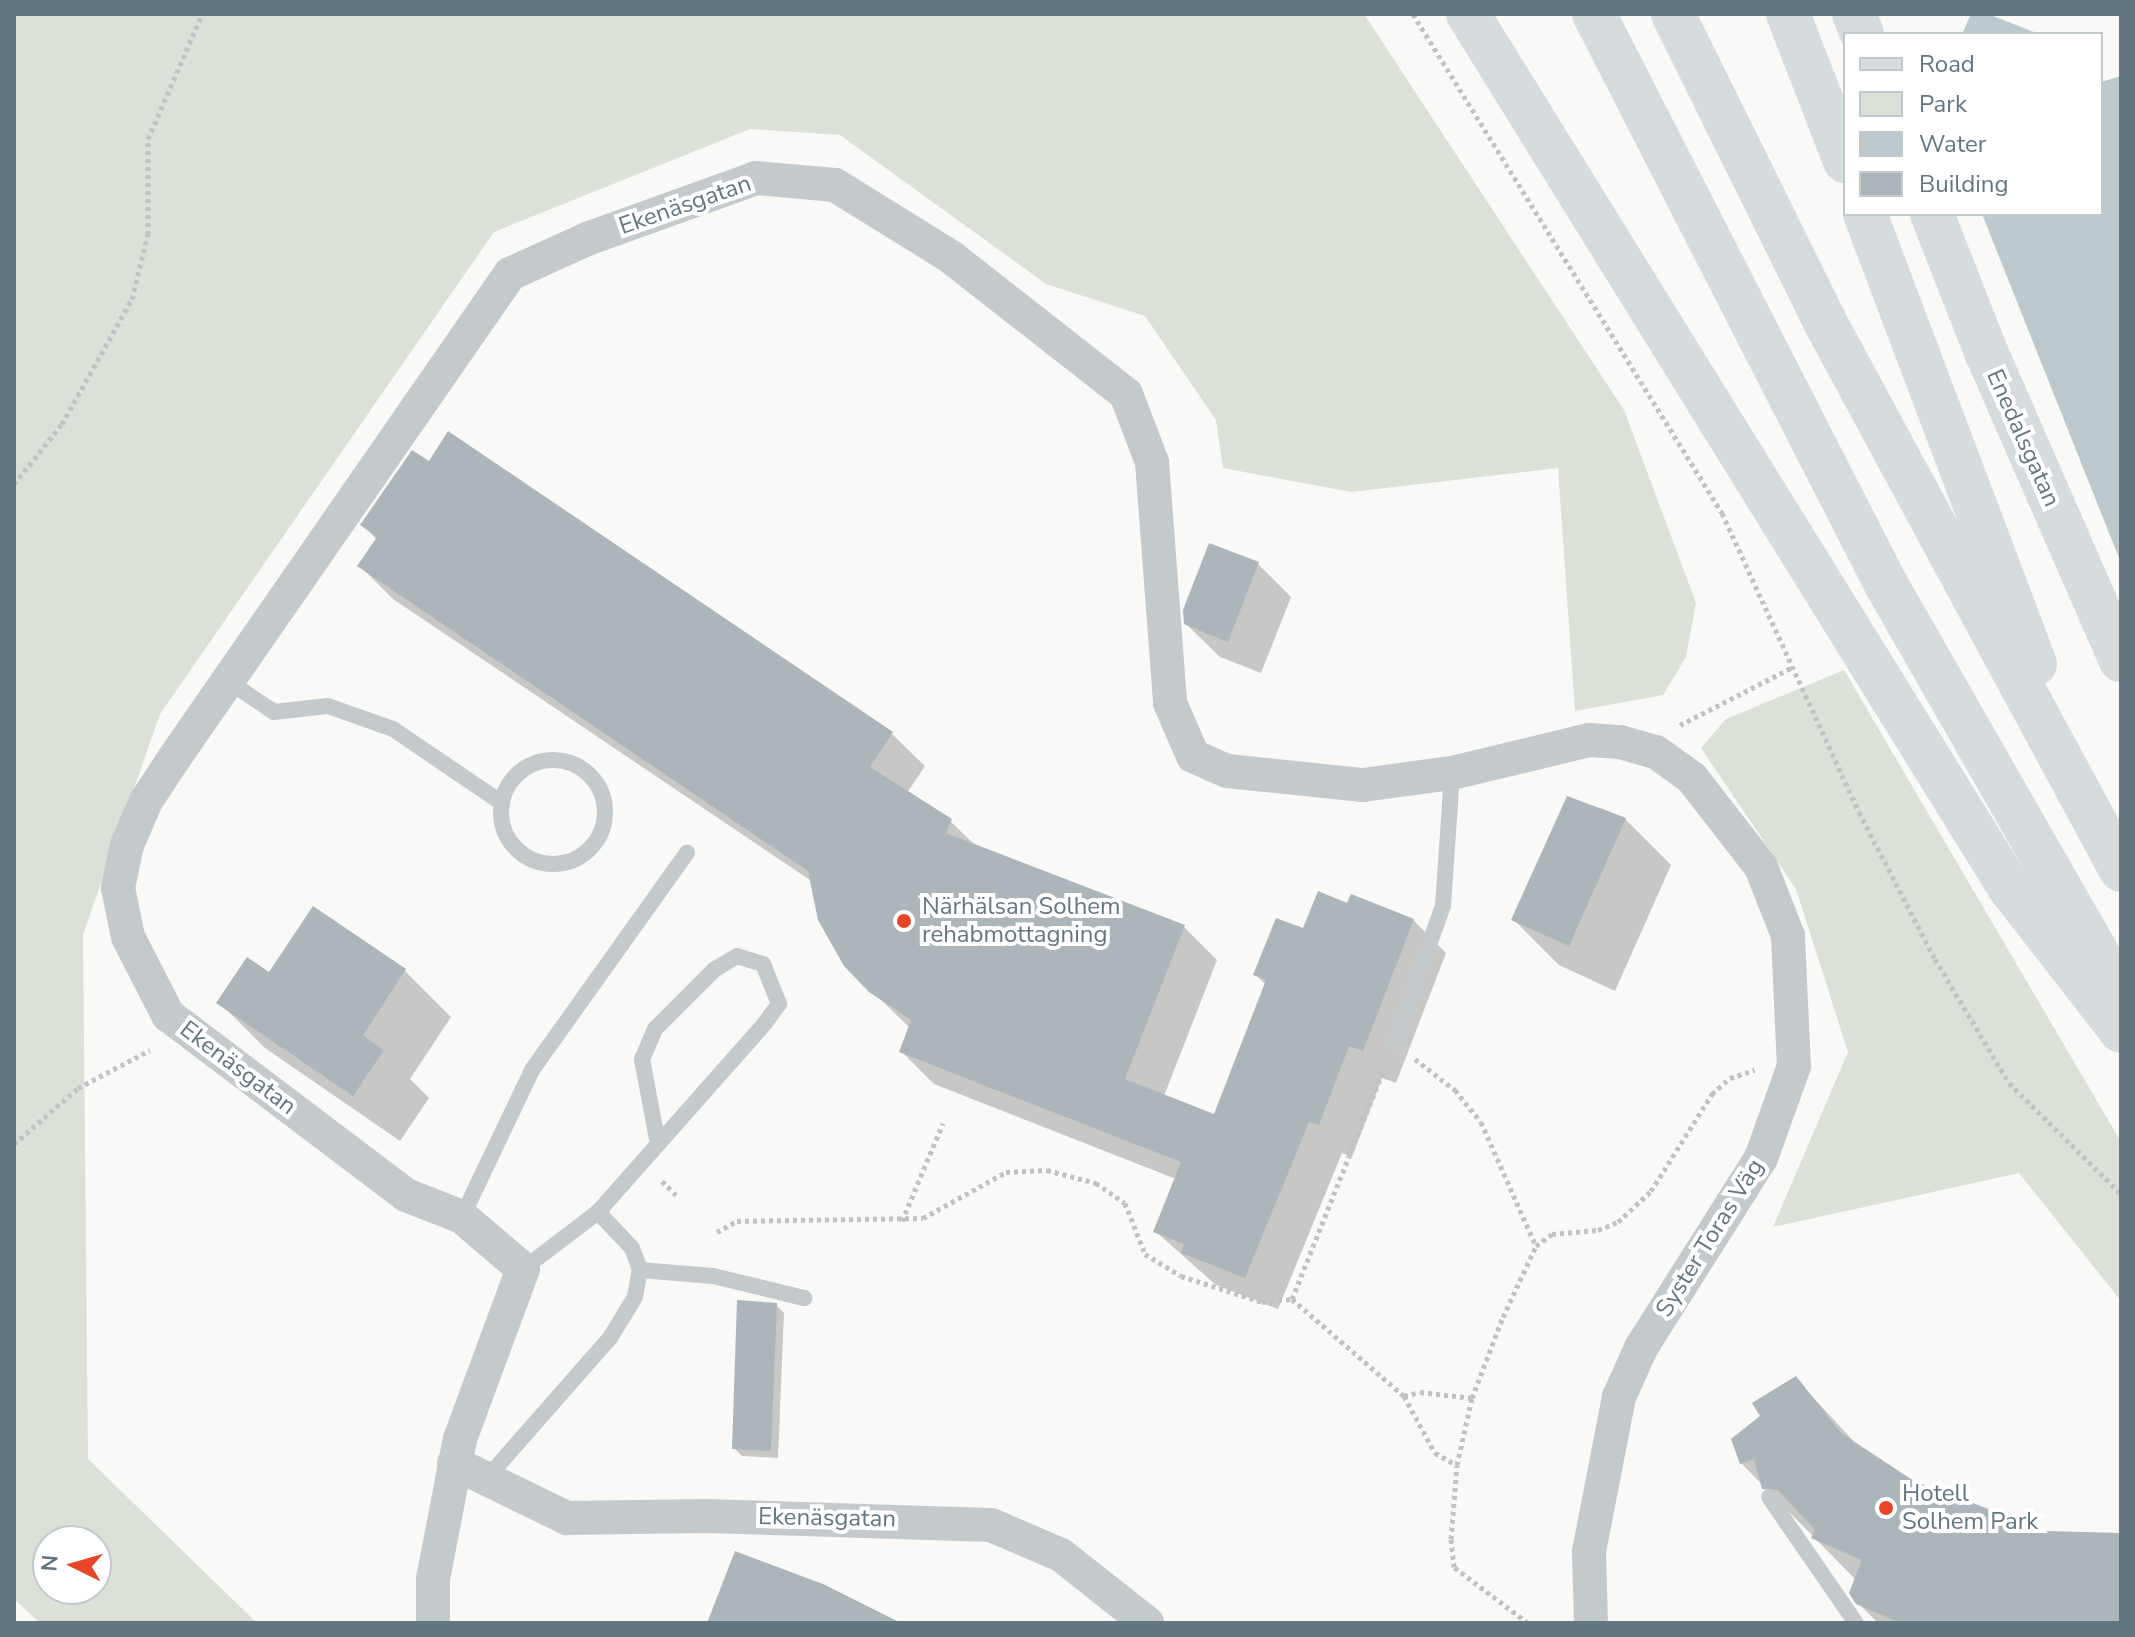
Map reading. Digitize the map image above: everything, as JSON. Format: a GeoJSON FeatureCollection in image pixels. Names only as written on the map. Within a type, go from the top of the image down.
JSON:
{"type":"FeatureCollection","features":[{"type":"Feature","properties":{"kind":"main road"},"geometry":{"type":"LineString","coordinates":[[1468,14],[2009,887],[2121,1031]]}},
{"type":"Feature","properties":{"kind":"main road"},"geometry":{"type":"LineString","coordinates":[[1594,14],[1887,586],[2121,994]]}},
{"type":"Feature","properties":{"kind":"main road"},"geometry":{"type":"LineString","coordinates":[[1673,14],[1824,320],[2114,857]]}},
{"type":"Feature","properties":{"kind":"main road"},"geometry":{"type":"LineString","coordinates":[[1788,14],[1843,156]]}},
{"type":"Feature","properties":{"kind":"main road"},"geometry":{"type":"LineString","coordinates":[[1866,216],[2114,857]]}},
{"type":"Feature","properties":{"kind":"main road","name":"Enedalsgatan"},"geometry":{"type":"LineString","coordinates":[[1933,216],[1987,354],[2121,660]]}},
{"type":"Feature","properties":{"kind":"street","name":"Ekenäsgatan"},"geometry":{"type":"LineString","coordinates":[[523,1269],[462,1217],[406,1195],[168,1015],[145,976],[128,937],[118,888],[127,845],[146,801],[510,274],[587,239],[756,178],[835,185],[951,257],[1126,394],[1152,462],[1170,703]]}},
{"type":"Feature","properties":{"kind":"street","name":"Syster Toras Väg"},"geometry":{"type":"LineString","coordinates":[[1170,703],[1193,756],[1227,771],[1363,785],[1452,773],[1589,740],[1620,742],[1661,755],[1692,778],[1761,867],[1788,936],[1794,1066],[1761,1158],[1641,1348],[1619,1397],[1589,1552],[1591,1623]]}},
{"type":"Feature","properties":{"kind":"street"},"geometry":{"type":"LineString","coordinates":[[433,1623],[433,1579],[454,1463],[523,1269]]}},
{"type":"Feature","properties":{"kind":"street","name":"Ekenäsgatan"},"geometry":{"type":"LineString","coordinates":[[454,1463],[567,1518],[721,1516],[991,1525],[1061,1555],[1147,1623]]}},
{"type":"Feature","properties":{"kind":"lane"},"geometry":{"type":"LineString","coordinates":[[228,681],[274,712],[328,706],[393,729],[502,803],[508,838],[519,852],[544,863],[570,861],[586,853],[604,824],[601,791],[579,766],[564,760],[531,764],[517,774],[502,803]]}},
{"type":"Feature","properties":{"kind":"lane"},"geometry":{"type":"LineString","coordinates":[[1394,1044],[1443,906],[1452,773]]}},
{"type":"Feature","properties":{"kind":"lane"},"geometry":{"type":"LineString","coordinates":[[462,1217],[532,1070],[687,853]]}},
{"type":"Feature","properties":{"kind":"lane"},"geometry":{"type":"LineString","coordinates":[[523,1269],[598,1212],[657,1139],[779,1004],[763,964],[737,956],[725,963],[655,1029],[642,1059],[657,1139]]}},
{"type":"Feature","properties":{"kind":"lane"},"geometry":{"type":"LineString","coordinates":[[486,1479],[610,1338],[635,1297],[640,1270],[632,1248],[598,1212]]}},
{"type":"Feature","properties":{"kind":"lane"},"geometry":{"type":"LineString","coordinates":[[640,1270],[713,1276],[804,1298]]}},
{"type":"Feature","properties":{"kind":"lane"},"geometry":{"type":"LineString","coordinates":[[1769,1497],[1856,1623]]}},
{"type":"Feature","properties":{"kind":"path"},"geometry":{"type":"LineString","coordinates":[[14,484],[62,424],[132,299],[148,234],[148,139],[202,14]]}},
{"type":"Feature","properties":{"kind":"path"},"geometry":{"type":"LineString","coordinates":[[1413,14],[1722,513],[1928,946],[2009,1083],[2121,1194]]}},
{"type":"Feature","properties":{"kind":"path"},"geometry":{"type":"LineString","coordinates":[[1661,755],[1681,724],[1793,667]]}},
{"type":"Feature","properties":{"kind":"path"},"geometry":{"type":"LineString","coordinates":[[14,1144],[78,1088],[187,1031]]}},
{"type":"Feature","properties":{"kind":"path"},"geometry":{"type":"LineString","coordinates":[[1292,1299],[1394,1044],[1455,1090],[1481,1122],[1536,1246]]}},
{"type":"Feature","properties":{"kind":"path"},"geometry":{"type":"LineString","coordinates":[[1528,1623],[1454,1567],[1451,1539],[1457,1465],[1472,1398],[1536,1246],[1552,1234],[1598,1230],[1618,1222],[1651,1191],[1721,1086],[1752,1070],[1794,1066]]}},
{"type":"Feature","properties":{"kind":"path"},"geometry":{"type":"LineString","coordinates":[[902,1222],[943,1123]]}},
{"type":"Feature","properties":{"kind":"path"},"geometry":{"type":"LineString","coordinates":[[717,1232],[737,1221],[902,1222],[960,1202],[1006,1172],[1047,1170],[1096,1183],[1125,1203],[1145,1254],[1181,1276],[1262,1302],[1292,1299],[1404,1396],[1435,1453],[1457,1465]]}},
{"type":"Feature","properties":{"kind":"path"},"geometry":{"type":"LineString","coordinates":[[1404,1396],[1420,1392],[1472,1398]]}},
{"type":"Feature","properties":{"kind":"green space"},"geometry":{"type":"Polygon","coordinates":[[[14,14],[1364,14],[1624,410],[1696,603],[1686,657],[1663,695],[1575,711],[1558,468],[1351,492],[1223,468],[1216,420],[1145,316],[1046,284],[840,135],[750,129],[494,232],[160,714],[83,935],[88,1459],[257,1623],[40,1623],[14,1599],[14,14]]]}},
{"type":"Feature","properties":{"kind":"green space"},"geometry":{"type":"Polygon","coordinates":[[[1844,670],[2121,1142],[2121,1301],[2019,1173],[1773,1227],[1848,1052],[1796,889],[1701,748],[1726,719],[1844,670]]]}},
{"type":"Feature","properties":{"kind":"water"},"geometry":{"type":"Polygon","coordinates":[[[1971,14],[1988,14],[2034,32],[1963,32],[1971,14]]]}},
{"type":"Feature","properties":{"kind":"water"},"geometry":{"type":"Polygon","coordinates":[[[2121,76],[2121,563],[1983,216],[2103,216],[2103,81],[2121,76]]]}},
{"type":"Feature","properties":{"kind":"building"},"geometry":{"type":"Polygon","coordinates":[[[448,431],[893,732],[870,767],[952,819],[946,833],[1185,925],[1125,1079],[1214,1114],[1266,980],[1253,975],[1276,918],[1303,928],[1318,891],[1347,903],[1351,894],[1414,919],[1363,1051],[1349,1046],[1319,1125],[1309,1122],[1245,1278],[1181,1253],[1184,1244],[1153,1232],[1181,1162],[899,1052],[911,1020],[869,992],[844,966],[818,920],[808,871],[357,566],[377,537],[360,525],[412,450],[429,461],[448,431]]]}},
{"type":"Feature","properties":{"kind":"building"},"geometry":{"type":"Polygon","coordinates":[[[1209,543],[1259,562],[1228,642],[1184,624],[1183,610],[1209,543]]]}},
{"type":"Feature","properties":{"kind":"building"},"geometry":{"type":"Polygon","coordinates":[[[1567,796],[1626,818],[1569,946],[1511,920],[1567,796]]]}},
{"type":"Feature","properties":{"kind":"building"},"geometry":{"type":"Polygon","coordinates":[[[313,906],[406,969],[363,1035],[384,1050],[353,1096],[216,1003],[247,957],[269,972],[313,906]]]}},
{"type":"Feature","properties":{"kind":"building"},"geometry":{"type":"Polygon","coordinates":[[[737,1300],[777,1303],[771,1451],[732,1449],[737,1300]]]}},
{"type":"Feature","properties":{"kind":"building","name":"Hotell Solhem Park"},"geometry":{"type":"Polygon","coordinates":[[[1796,1376],[1841,1433],[1914,1481],[2047,1531],[2121,1533],[2121,1623],[1901,1623],[1856,1604],[1849,1593],[1862,1560],[1811,1538],[1815,1530],[1778,1490],[1762,1489],[1754,1459],[1740,1464],[1731,1439],[1760,1416],[1752,1403],[1796,1376]]]}},
{"type":"Feature","properties":{"kind":"building"},"geometry":{"type":"Polygon","coordinates":[[[735,1551],[823,1584],[901,1623],[707,1623],[735,1551]]]}},
{"type":"Feature","properties":{"kind":"place","name":"Närhälsan Solhem rehabmottagning"},"geometry":{"type":"Point","coordinates":[904,921]}},
{"type":"Feature","properties":{"kind":"place","name":"Hotell Solhem Park"},"geometry":{"type":"Point","coordinates":[1886,1508]}}]}
